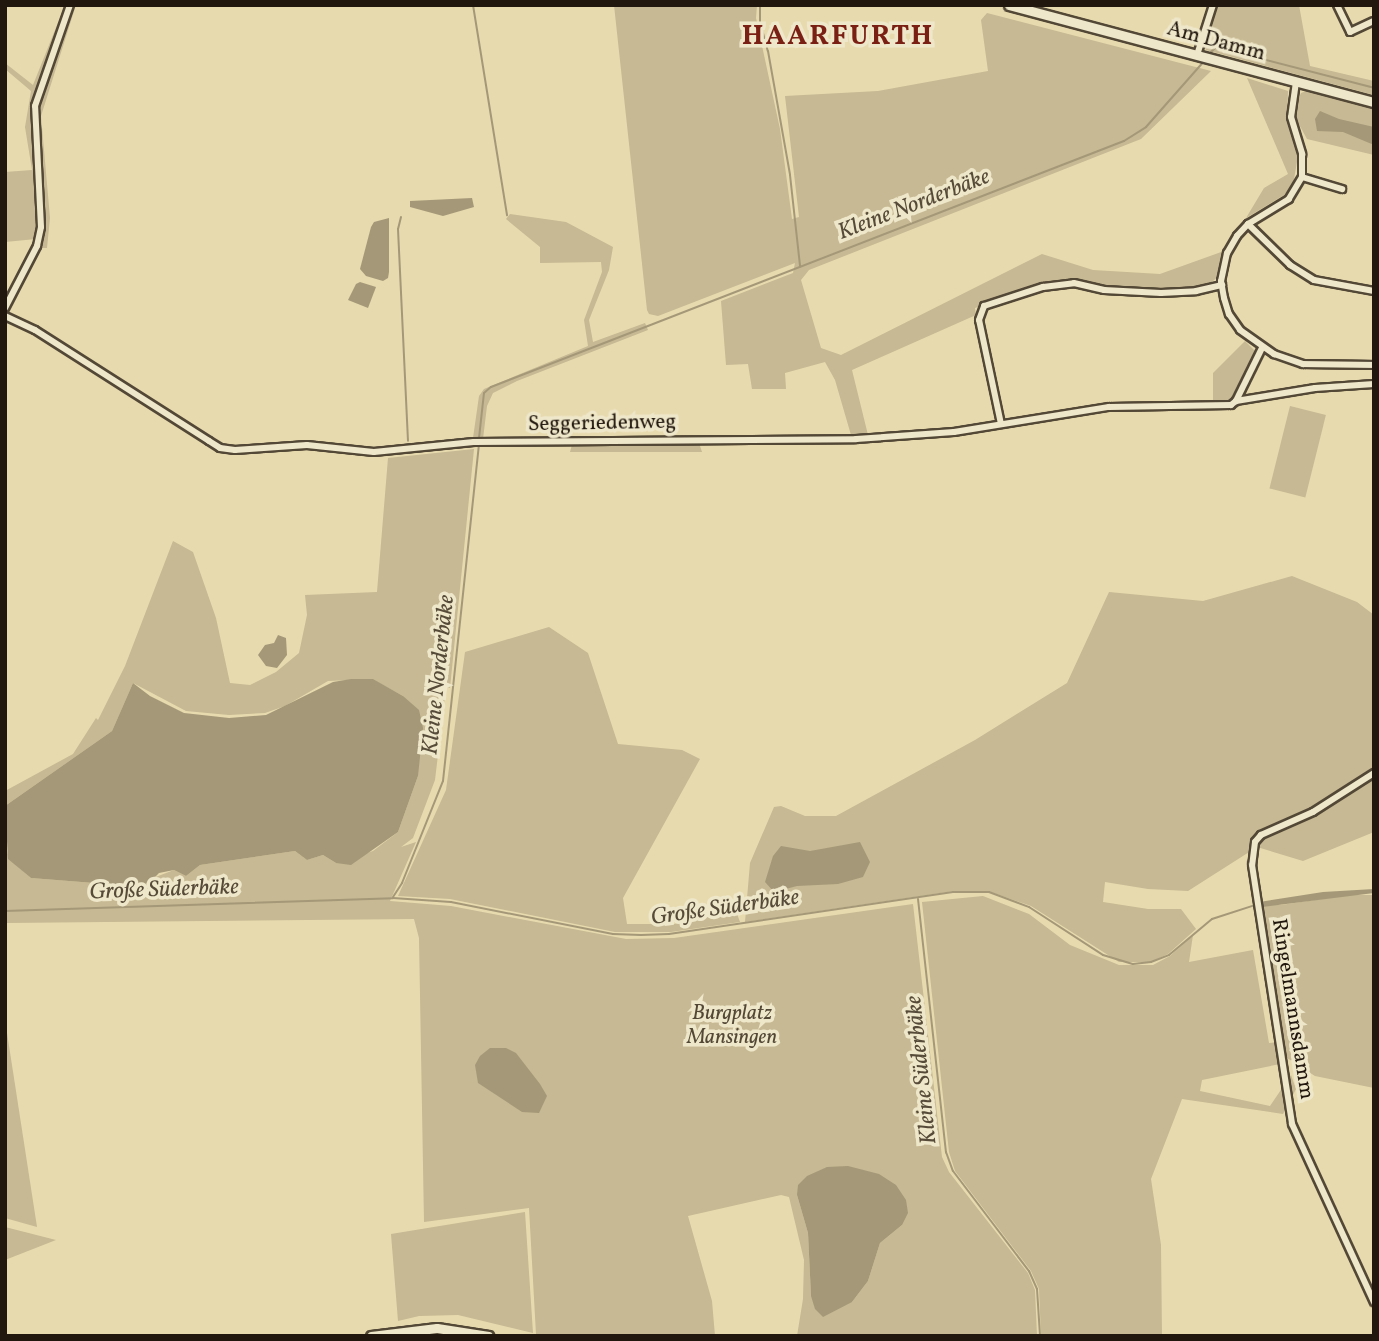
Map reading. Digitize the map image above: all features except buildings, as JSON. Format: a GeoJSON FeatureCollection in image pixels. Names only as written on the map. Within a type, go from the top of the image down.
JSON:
{"type":"FeatureCollection","features":[{"type":"Feature","properties":{"kind":"main road","name":"Am Damm"},"geometry":{"type":"LineString","coordinates":[[1009,5],[1374,102]]}},
{"type":"Feature","properties":{"kind":"main road"},"geometry":{"type":"LineString","coordinates":[[371,1336],[437,1328],[488,1336]]}},
{"type":"Feature","properties":{"kind":"street"},"geometry":{"type":"LineString","coordinates":[[5,308],[37,246],[41,228],[35,106],[70,5]]}},
{"type":"Feature","properties":{"kind":"street"},"geometry":{"type":"LineString","coordinates":[[1199,56],[1213,5]]}},
{"type":"Feature","properties":{"kind":"street"},"geometry":{"type":"LineString","coordinates":[[1338,5],[1350,32],[1374,21]]}},
{"type":"Feature","properties":{"kind":"street"},"geometry":{"type":"LineString","coordinates":[[1297,82],[1291,117],[1302,154],[1301,177],[1289,199],[1248,224],[1227,253],[1222,285],[1229,314],[1240,330],[1262,348],[1303,364],[1374,365]]}},
{"type":"Feature","properties":{"kind":"street"},"geometry":{"type":"LineString","coordinates":[[1301,177],[1342,189]]}},
{"type":"Feature","properties":{"kind":"street"},"geometry":{"type":"LineString","coordinates":[[1248,224],[1290,265],[1314,280],[1374,291]]}},
{"type":"Feature","properties":{"kind":"street"},"geometry":{"type":"LineString","coordinates":[[1001,425],[979,320],[984,306],[1043,287],[1074,283],[1104,290],[1161,293],[1196,291],[1222,285]]}},
{"type":"Feature","properties":{"kind":"street","name":"Seggeriedenweg"},"geometry":{"type":"LineString","coordinates":[[5,316],[35,330],[220,448],[254,450],[307,445],[374,452],[474,442],[856,439],[954,432],[1109,407],[1231,405],[1236,401],[1315,388],[1374,384]]}},
{"type":"Feature","properties":{"kind":"street"},"geometry":{"type":"LineString","coordinates":[[1236,401],[1262,348]]}},
{"type":"Feature","properties":{"kind":"street","name":"Ringelmannsdamm"},"geometry":{"type":"LineString","coordinates":[[1374,773],[1313,811],[1261,835],[1255,842],[1252,865],[1292,1124],[1374,1302]]}},
{"type":"Feature","properties":{"kind":"green space"},"geometry":{"type":"Polygon","coordinates":[[[65,5],[76,5],[41,116],[50,218],[47,248],[33,248],[36,239],[5,242],[5,172],[32,170],[25,127],[31,91],[5,69],[5,63],[33,85],[65,5]]]}},
{"type":"Feature","properties":{"kind":"green space"},"geometry":{"type":"Polygon","coordinates":[[[614,5],[757,5],[756,18],[780,129],[792,219],[799,217],[785,96],[878,91],[988,71],[981,20],[987,13],[1211,71],[1141,139],[809,270],[801,280],[821,348],[841,355],[1042,254],[1093,270],[1160,274],[1224,251],[1218,277],[1204,288],[1192,290],[1053,283],[1021,291],[975,308],[976,315],[852,370],[868,435],[851,435],[835,380],[825,362],[785,373],[786,389],[752,389],[748,364],[726,365],[721,301],[793,273],[795,263],[658,316],[649,314],[614,5]]]}},
{"type":"Feature","properties":{"kind":"green space"},"geometry":{"type":"Polygon","coordinates":[[[1216,5],[1299,5],[1310,66],[1374,81],[1374,95],[1206,50],[1204,47],[1216,5]]]}},
{"type":"Feature","properties":{"kind":"green space"},"geometry":{"type":"Polygon","coordinates":[[[1247,78],[1288,91],[1287,119],[1298,156],[1293,185],[1284,195],[1246,218],[1264,188],[1288,174],[1247,78]]]}},
{"type":"Feature","properties":{"kind":"green space"},"geometry":{"type":"Polygon","coordinates":[[[1314,88],[1374,104],[1374,155],[1307,139],[1296,119],[1297,102],[1301,93],[1314,88]]]}},
{"type":"Feature","properties":{"kind":"green space"},"geometry":{"type":"Polygon","coordinates":[[[510,214],[566,222],[613,247],[609,270],[589,320],[593,342],[645,323],[648,330],[493,393],[487,406],[483,439],[473,438],[479,396],[484,389],[588,346],[584,320],[602,272],[601,262],[540,263],[540,247],[506,219],[510,214]]]}},
{"type":"Feature","properties":{"kind":"green space"},"geometry":{"type":"Polygon","coordinates":[[[1245,341],[1259,355],[1235,401],[1213,406],[1213,373],[1245,341]]]}},
{"type":"Feature","properties":{"kind":"green space"},"geometry":{"type":"Polygon","coordinates":[[[1290,406],[1326,415],[1305,497],[1269,488],[1290,406]]]}},
{"type":"Feature","properties":{"kind":"green space"},"geometry":{"type":"Polygon","coordinates":[[[699,443],[702,452],[570,452],[572,445],[699,443]]]}},
{"type":"Feature","properties":{"kind":"green space","name":"Burgplatz Mansingen"},"geometry":{"type":"Polygon","coordinates":[[[474,449],[450,688],[446,687],[435,780],[413,838],[401,847],[416,842],[390,901],[451,906],[626,939],[674,938],[913,904],[942,1157],[949,1172],[1028,1273],[1035,1290],[1037,1336],[797,1336],[803,1299],[804,1260],[789,1197],[781,1195],[688,1216],[712,1301],[715,1336],[536,1334],[529,1208],[424,1222],[419,938],[414,919],[6,923],[5,842],[9,859],[31,878],[132,886],[174,870],[186,876],[200,865],[295,851],[307,860],[323,855],[336,863],[373,851],[398,832],[418,776],[403,696],[372,679],[328,681],[285,706],[265,713],[229,715],[186,711],[133,683],[112,731],[5,806],[5,791],[73,754],[96,718],[98,720],[125,666],[173,541],[193,552],[216,618],[230,683],[250,685],[276,672],[299,653],[307,615],[305,595],[377,592],[388,458],[474,449]],[[797,1195],[808,1233],[811,1296],[852,1302],[868,1281],[880,1243],[902,1225],[797,1195]]]}},
{"type":"Feature","properties":{"kind":"green space"},"geometry":{"type":"Polygon","coordinates":[[[1292,576],[1357,602],[1374,615],[1374,832],[1303,861],[1257,847],[1188,891],[1148,889],[1105,882],[1103,902],[1148,909],[1181,909],[1196,929],[1168,954],[1151,962],[1119,962],[1031,906],[988,891],[954,891],[745,922],[750,863],[774,807],[781,806],[805,816],[836,816],[975,740],[1067,683],[1109,592],[1203,601],[1292,576]]]}},
{"type":"Feature","properties":{"kind":"green space"},"geometry":{"type":"Polygon","coordinates":[[[549,627],[588,653],[618,744],[682,750],[700,759],[623,898],[627,924],[674,924],[736,911],[740,922],[671,932],[615,932],[450,899],[398,896],[446,790],[465,652],[549,627]]]}},
{"type":"Feature","properties":{"kind":"green space"},"geometry":{"type":"Polygon","coordinates":[[[1348,895],[1374,895],[1374,1088],[1315,1076],[1284,1056],[1258,905],[1281,905],[1348,895]]]}},
{"type":"Feature","properties":{"kind":"green space"},"geometry":{"type":"Polygon","coordinates":[[[983,896],[1029,914],[1070,945],[1119,965],[1153,965],[1170,956],[1193,935],[1189,962],[1253,950],[1269,1043],[1277,1042],[1280,1064],[1202,1080],[1200,1091],[1270,1106],[1291,1075],[1296,1089],[1283,1114],[1182,1099],[1151,1179],[1161,1245],[1162,1336],[1041,1336],[1039,1289],[1031,1271],[955,1171],[949,1152],[922,902],[983,896]]]}},
{"type":"Feature","properties":{"kind":"green space"},"geometry":{"type":"Polygon","coordinates":[[[5,1020],[37,1227],[5,1218],[5,1020]]]}},
{"type":"Feature","properties":{"kind":"green space"},"geometry":{"type":"Polygon","coordinates":[[[525,1212],[533,1333],[458,1315],[419,1316],[398,1321],[391,1234],[525,1212]]]}},
{"type":"Feature","properties":{"kind":"green space"},"geometry":{"type":"Polygon","coordinates":[[[5,1227],[56,1240],[5,1260],[5,1227]]]}},
{"type":"Feature","properties":{"kind":"shaded area"},"geometry":{"type":"Polygon","coordinates":[[[1320,111],[1339,119],[1374,127],[1374,145],[1343,132],[1317,131],[1315,119],[1320,111]]]}},
{"type":"Feature","properties":{"kind":"shaded area"},"geometry":{"type":"Polygon","coordinates":[[[472,198],[474,207],[443,216],[410,207],[410,201],[472,198]]]}},
{"type":"Feature","properties":{"kind":"shaded area"},"geometry":{"type":"Polygon","coordinates":[[[389,218],[389,272],[388,278],[383,281],[366,276],[360,269],[371,227],[374,222],[389,218]]]}},
{"type":"Feature","properties":{"kind":"shaded area"},"geometry":{"type":"Polygon","coordinates":[[[360,282],[376,287],[368,308],[348,300],[356,284],[360,282]]]}},
{"type":"Feature","properties":{"kind":"shaded area"},"geometry":{"type":"Polygon","coordinates":[[[278,635],[286,638],[287,655],[277,668],[266,666],[258,655],[265,645],[274,643],[278,635]]]}},
{"type":"Feature","properties":{"kind":"shaded area"},"geometry":{"type":"Polygon","coordinates":[[[373,679],[403,696],[419,710],[423,728],[418,776],[398,832],[351,865],[336,863],[323,855],[307,860],[295,851],[200,865],[186,876],[174,870],[159,873],[149,883],[132,886],[31,878],[8,859],[5,806],[112,731],[133,683],[150,696],[184,713],[229,718],[266,715],[333,682],[373,679]]]}},
{"type":"Feature","properties":{"kind":"shaded area"},"geometry":{"type":"Polygon","coordinates":[[[860,842],[870,862],[863,877],[838,884],[797,886],[774,892],[765,882],[773,856],[781,846],[810,851],[860,842]]]}},
{"type":"Feature","properties":{"kind":"shaded area"},"geometry":{"type":"Polygon","coordinates":[[[1374,889],[1374,893],[1254,908],[1253,903],[1323,892],[1374,889]]]}},
{"type":"Feature","properties":{"kind":"shaded area"},"geometry":{"type":"Polygon","coordinates":[[[490,1048],[506,1048],[516,1053],[540,1084],[547,1096],[539,1113],[522,1112],[478,1083],[475,1065],[480,1056],[490,1048]]]}},
{"type":"Feature","properties":{"kind":"shaded area"},"geometry":{"type":"Polygon","coordinates":[[[848,1166],[879,1174],[896,1185],[906,1200],[908,1213],[902,1225],[880,1243],[868,1281],[852,1302],[823,1317],[815,1309],[811,1296],[808,1233],[797,1195],[798,1185],[807,1176],[827,1167],[848,1166]]]}},
{"type":"Feature","properties":{"kind":"waterway"},"geometry":{"type":"LineString","coordinates":[[473,5],[507,215]]}},
{"type":"Feature","properties":{"kind":"waterway"},"geometry":{"type":"LineString","coordinates":[[760,5],[760,22],[768,51],[790,175],[800,266]]}},
{"type":"Feature","properties":{"kind":"waterway","name":"Kleine Norderbäke"},"geometry":{"type":"LineString","coordinates":[[1208,55],[1216,47],[1374,88]]}},
{"type":"Feature","properties":{"kind":"waterway","name":"Kleine Norderbäke"},"geometry":{"type":"LineString","coordinates":[[479,438],[484,393],[491,387],[1124,141],[1146,127],[1205,60]]}},
{"type":"Feature","properties":{"kind":"waterway"},"geometry":{"type":"LineString","coordinates":[[401,217],[398,229],[408,441]]}},
{"type":"Feature","properties":{"kind":"waterway","name":"Kleine Norderbäke"},"geometry":{"type":"LineString","coordinates":[[393,897],[402,883],[443,781],[479,446]]}},
{"type":"Feature","properties":{"kind":"waterway","name":"Große Süderbäke"},"geometry":{"type":"LineString","coordinates":[[5,911],[393,898],[451,902],[613,934],[641,935],[669,934],[953,892],[989,892],[1029,907],[1103,955],[1133,964],[1151,962],[1169,955],[1212,919],[1255,905]]}},
{"type":"Feature","properties":{"kind":"waterway","name":"Kleine Süderbäke"},"geometry":{"type":"LineString","coordinates":[[918,899],[946,1152],[953,1171],[1029,1271],[1037,1289],[1040,1336]]}},
{"type":"Feature","properties":{"kind":"district","name":"HAARFURTH"},"geometry":{"type":"Point","coordinates":[838,37]}}]}
